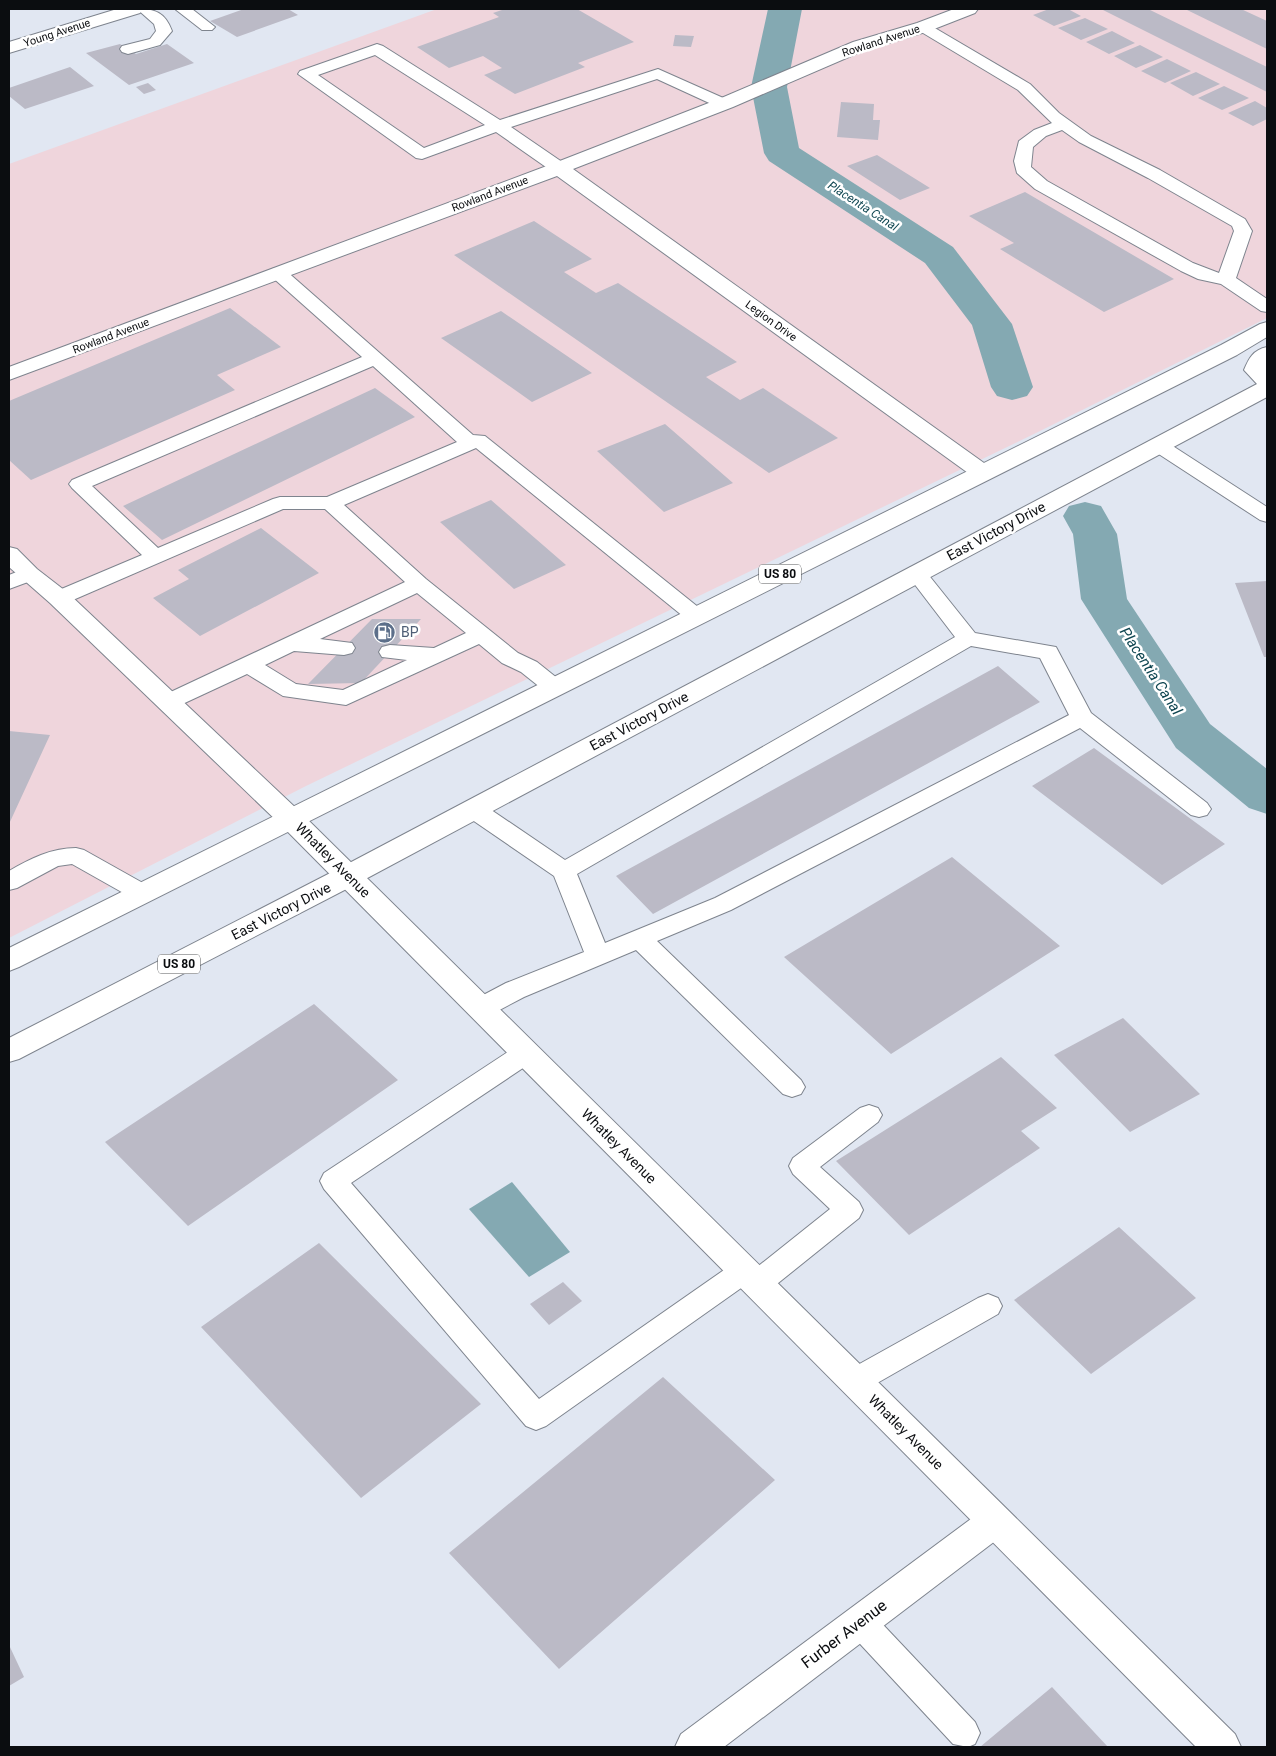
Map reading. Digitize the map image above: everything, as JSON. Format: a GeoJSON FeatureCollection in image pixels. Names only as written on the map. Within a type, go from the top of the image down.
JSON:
{"type":"FeatureCollection","features":[{"type":"Feature","properties":{"kind":"street","name":"Young Avenue"},"geometry":{"type":"LineString","coordinates":[[9,48],[134,9]]}},
{"type":"Feature","properties":{"kind":"street","name":"Rowland Avenue"},"geometry":{"type":"LineString","coordinates":[[9,374],[725,104],[859,46],[923,27],[968,9]]}},
{"type":"Feature","properties":{"kind":"street","name":"Legion Drive"},"geometry":{"type":"LineString","coordinates":[[559,168],[983,473]]}},
{"type":"Feature","properties":{"kind":"street","name":"US 80"},"geometry":{"type":"LineString","coordinates":[[9,960],[1220,354],[1267,328]]}},
{"type":"Feature","properties":{"kind":"street"},"geometry":{"type":"LineString","coordinates":[[1267,354],[1260,358],[1255,370],[1267,382]]}},
{"type":"Feature","properties":{"kind":"street","name":"East Victory Drive"},"geometry":{"type":"LineString","coordinates":[[9,1052],[348,876],[1267,388]]}},
{"type":"Feature","properties":{"kind":"street","name":"Whatley Avenue"},"geometry":{"type":"LineString","coordinates":[[9,554],[19,578],[58,598],[290,818],[1222,1747]]}},
{"type":"Feature","properties":{"kind":"street","name":"Furber Avenue"},"geometry":{"type":"LineString","coordinates":[[694,1747],[995,1521]]}},
{"type":"Feature","properties":{"kind":"lane"},"geometry":{"type":"LineString","coordinates":[[128,49],[155,42],[164,31],[161,22],[144,9]]}},
{"type":"Feature","properties":{"kind":"lane"},"geometry":{"type":"LineString","coordinates":[[182,9],[207,27]]}},
{"type":"Feature","properties":{"kind":"lane"},"geometry":{"type":"LineString","coordinates":[[923,27],[1024,87],[1062,124],[1239,223],[1243,231],[1240,244],[1228,267],[1227,280]]}},
{"type":"Feature","properties":{"kind":"lane"},"geometry":{"type":"LineString","coordinates":[[559,168],[498,126],[377,49],[306,74],[422,154],[498,126],[658,74],[725,104]]}},
{"type":"Feature","properties":{"kind":"lane"},"geometry":{"type":"LineString","coordinates":[[1062,124],[1040,133],[1025,145],[1022,160],[1024,169],[1041,185],[1204,275],[1227,280],[1267,307]]}},
{"type":"Feature","properties":{"kind":"lane"},"geometry":{"type":"LineString","coordinates":[[278,274],[470,444]]}},
{"type":"Feature","properties":{"kind":"lane"},"geometry":{"type":"LineString","coordinates":[[155,556],[79,484],[374,358]]}},
{"type":"Feature","properties":{"kind":"lane"},"geometry":{"type":"LineString","coordinates":[[58,598],[280,503],[330,503],[478,440],[696,616]]}},
{"type":"Feature","properties":{"kind":"lane"},"geometry":{"type":"LineString","coordinates":[[1158,445],[1267,516]]}},
{"type":"Feature","properties":{"kind":"lane"},"geometry":{"type":"LineString","coordinates":[[330,503],[419,584],[510,658],[528,667],[554,687]]}},
{"type":"Feature","properties":{"kind":"lane"},"geometry":{"type":"LineString","coordinates":[[916,574],[968,639]]}},
{"type":"Feature","properties":{"kind":"lane"},"geometry":{"type":"LineString","coordinates":[[168,702],[419,584]]}},
{"type":"Feature","properties":{"kind":"lane"},"geometry":{"type":"LineString","coordinates":[[247,664],[291,691],[346,698],[481,634]]}},
{"type":"Feature","properties":{"kind":"lane"},"geometry":{"type":"LineString","coordinates":[[564,871],[968,639],[1048,652],[1082,718],[1199,809]]}},
{"type":"Feature","properties":{"kind":"lane"},"geometry":{"type":"LineString","coordinates":[[292,644],[344,648]]}},
{"type":"Feature","properties":{"kind":"lane"},"geometry":{"type":"LineString","coordinates":[[390,652],[435,656]]}},
{"type":"Feature","properties":{"kind":"lane"},"geometry":{"type":"LineString","coordinates":[[481,1008],[516,990],[723,904],[1082,718]]}},
{"type":"Feature","properties":{"kind":"lane"},"geometry":{"type":"LineString","coordinates":[[473,809],[564,871],[598,957]]}},
{"type":"Feature","properties":{"kind":"lane"},"geometry":{"type":"LineString","coordinates":[[9,882],[44,863],[64,855],[76,856],[142,893]]}},
{"type":"Feature","properties":{"kind":"lane"},"geometry":{"type":"LineString","coordinates":[[639,938],[792,1087]]}},
{"type":"Feature","properties":{"kind":"lane"},"geometry":{"type":"LineString","coordinates":[[526,1053],[333,1181],[536,1417],[751,1278],[849,1210],[802,1166],[869,1115]]}},
{"type":"Feature","properties":{"kind":"lane"},"geometry":{"type":"LineString","coordinates":[[855,1381],[988,1306]]}},
{"type":"Feature","properties":{"kind":"lane"},"geometry":{"type":"LineString","coordinates":[[860,1622],[964,1733]]}},
{"type":"Feature","properties":{"kind":"shaded area"},"geometry":{"type":"Polygon","coordinates":[[[437,9],[1267,9],[1267,318],[1038,432],[306,786],[9,938],[9,164],[437,9]]]}},
{"type":"Feature","properties":{"kind":"water"},"geometry":{"type":"Polygon","coordinates":[[[512,1182],[570,1252],[529,1277],[469,1209],[512,1182]]]}},
{"type":"Feature","properties":{"kind":"building"},"geometry":{"type":"Polygon","coordinates":[[[244,9],[288,9],[298,15],[237,37],[210,21],[244,9]]]}},
{"type":"Feature","properties":{"kind":"building"},"geometry":{"type":"Polygon","coordinates":[[[505,9],[577,9],[634,42],[578,63],[585,67],[515,94],[484,75],[502,68],[483,56],[449,68],[417,47],[499,17],[493,13],[505,9]]]}},
{"type":"Feature","properties":{"kind":"building"},"geometry":{"type":"Polygon","coordinates":[[[1049,9],[1068,9],[1081,16],[1054,26],[1033,15],[1049,9]]]}},
{"type":"Feature","properties":{"kind":"building"},"geometry":{"type":"Polygon","coordinates":[[[1101,9],[1148,9],[1267,67],[1267,92],[1101,9]]]}},
{"type":"Feature","properties":{"kind":"building"},"geometry":{"type":"Polygon","coordinates":[[[1185,9],[1241,9],[1267,21],[1267,49],[1185,9]]]}},
{"type":"Feature","properties":{"kind":"building"},"geometry":{"type":"Polygon","coordinates":[[[1085,18],[1108,29],[1081,40],[1058,28],[1085,18]]]}},
{"type":"Feature","properties":{"kind":"building"},"geometry":{"type":"Polygon","coordinates":[[[1112,31],[1135,43],[1109,54],[1086,42],[1112,31]]]}},
{"type":"Feature","properties":{"kind":"building"},"geometry":{"type":"Polygon","coordinates":[[[675,35],[694,36],[691,47],[673,46],[675,35]]]}},
{"type":"Feature","properties":{"kind":"building"},"geometry":{"type":"Polygon","coordinates":[[[120,44],[136,54],[167,44],[194,63],[129,85],[86,53],[120,44]]]}},
{"type":"Feature","properties":{"kind":"building"},"geometry":{"type":"Polygon","coordinates":[[[1140,45],[1163,57],[1136,68],[1114,56],[1140,45]]]}},
{"type":"Feature","properties":{"kind":"building"},"geometry":{"type":"Polygon","coordinates":[[[1167,59],[1191,71],[1165,83],[1141,71],[1167,59]]]}},
{"type":"Feature","properties":{"kind":"building"},"geometry":{"type":"Polygon","coordinates":[[[70,67],[94,86],[25,109],[9,96],[9,88],[70,67]]]}},
{"type":"Feature","properties":{"kind":"building"},"geometry":{"type":"Polygon","coordinates":[[[1196,72],[1220,84],[1193,96],[1170,83],[1196,72]]]}},
{"type":"Feature","properties":{"kind":"building"},"geometry":{"type":"Polygon","coordinates":[[[148,83],[156,90],[144,94],[136,87],[148,83]]]}},
{"type":"Feature","properties":{"kind":"building"},"geometry":{"type":"Polygon","coordinates":[[[1224,86],[1249,98],[1222,110],[1198,98],[1224,86]]]}},
{"type":"Feature","properties":{"kind":"building"},"geometry":{"type":"Polygon","coordinates":[[[1255,101],[1267,108],[1267,119],[1253,126],[1228,113],[1255,101]]]}},
{"type":"Feature","properties":{"kind":"building"},"geometry":{"type":"Polygon","coordinates":[[[841,102],[874,104],[873,120],[880,120],[878,140],[837,137],[841,102]]]}},
{"type":"Feature","properties":{"kind":"building"},"geometry":{"type":"Polygon","coordinates":[[[877,155],[930,188],[900,200],[847,166],[877,155]]]}},
{"type":"Feature","properties":{"kind":"building"},"geometry":{"type":"Polygon","coordinates":[[[1025,192],[1174,279],[1104,312],[1000,249],[1014,243],[969,216],[1025,192]]]}},
{"type":"Feature","properties":{"kind":"building"},"geometry":{"type":"Polygon","coordinates":[[[534,221],[592,259],[564,272],[596,293],[618,283],[737,362],[706,377],[740,400],[763,388],[838,438],[769,473],[454,255],[534,221]]]}},
{"type":"Feature","properties":{"kind":"building"},"geometry":{"type":"Polygon","coordinates":[[[230,308],[281,347],[217,375],[235,390],[31,480],[9,460],[9,401],[230,308]]]}},
{"type":"Feature","properties":{"kind":"building"},"geometry":{"type":"Polygon","coordinates":[[[501,311],[592,373],[532,402],[441,338],[501,311]]]}},
{"type":"Feature","properties":{"kind":"building"},"geometry":{"type":"Polygon","coordinates":[[[375,388],[415,417],[162,540],[123,506],[375,388]]]}},
{"type":"Feature","properties":{"kind":"building"},"geometry":{"type":"Polygon","coordinates":[[[665,424],[733,483],[664,512],[597,451],[665,424]]]}},
{"type":"Feature","properties":{"kind":"building"},"geometry":{"type":"Polygon","coordinates":[[[491,500],[566,565],[514,589],[440,522],[491,500]]]}},
{"type":"Feature","properties":{"kind":"building"},"geometry":{"type":"Polygon","coordinates":[[[261,528],[319,573],[200,636],[153,598],[189,579],[178,570],[261,528]]]}},
{"type":"Feature","properties":{"kind":"building"},"geometry":{"type":"Polygon","coordinates":[[[1267,581],[1267,657],[1264,657],[1235,583],[1267,581]]]}},
{"type":"Feature","properties":{"kind":"building"},"geometry":{"type":"Polygon","coordinates":[[[372,619],[421,619],[361,683],[308,684],[372,619]]]}},
{"type":"Feature","properties":{"kind":"building"},"geometry":{"type":"Polygon","coordinates":[[[998,666],[1040,702],[653,914],[616,876],[998,666]]]}},
{"type":"Feature","properties":{"kind":"building"},"geometry":{"type":"Polygon","coordinates":[[[9,731],[50,735],[9,824],[9,731]]]}},
{"type":"Feature","properties":{"kind":"building"},"geometry":{"type":"Polygon","coordinates":[[[1094,748],[1225,844],[1162,885],[1032,786],[1094,748]]]}},
{"type":"Feature","properties":{"kind":"building"},"geometry":{"type":"Polygon","coordinates":[[[952,857],[1060,946],[891,1054],[784,957],[952,857]]]}},
{"type":"Feature","properties":{"kind":"building"},"geometry":{"type":"Polygon","coordinates":[[[314,1004],[398,1080],[188,1226],[105,1142],[314,1004]]]}},
{"type":"Feature","properties":{"kind":"building"},"geometry":{"type":"Polygon","coordinates":[[[1123,1018],[1200,1094],[1130,1132],[1054,1055],[1123,1018]]]}},
{"type":"Feature","properties":{"kind":"building"},"geometry":{"type":"Polygon","coordinates":[[[1001,1057],[1057,1108],[1021,1131],[1040,1148],[909,1235],[836,1161],[1001,1057]]]}},
{"type":"Feature","properties":{"kind":"building"},"geometry":{"type":"Polygon","coordinates":[[[1119,1227],[1196,1298],[1091,1374],[1014,1300],[1119,1227]]]}},
{"type":"Feature","properties":{"kind":"building"},"geometry":{"type":"Polygon","coordinates":[[[319,1243],[481,1404],[361,1498],[201,1327],[319,1243]]]}},
{"type":"Feature","properties":{"kind":"building"},"geometry":{"type":"Polygon","coordinates":[[[563,1282],[582,1301],[549,1325],[530,1304],[563,1282]]]}},
{"type":"Feature","properties":{"kind":"building"},"geometry":{"type":"Polygon","coordinates":[[[663,1377],[775,1480],[559,1669],[449,1553],[663,1377]]]}},
{"type":"Feature","properties":{"kind":"building"},"geometry":{"type":"Polygon","coordinates":[[[9,1645],[24,1677],[9,1686],[9,1645]]]}},
{"type":"Feature","properties":{"kind":"building"},"geometry":{"type":"Polygon","coordinates":[[[1052,1687],[1108,1747],[980,1747],[1052,1687]]]}},
{"type":"Feature","properties":{"kind":"waterway","name":"Placentia Canal"},"geometry":{"type":"LineString","coordinates":[[785,9],[769,87],[782,153],[939,255],[992,324],[1012,387]]}},
{"type":"Feature","properties":{"kind":"waterway","name":"Placentia Canal"},"geometry":{"type":"LineString","coordinates":[[1085,516],[1095,534],[1104,599],[1193,736],[1267,796]]}},
{"type":"Feature","properties":{"kind":"place","name":"BP"},"geometry":{"type":"Point","coordinates":[385,632]}}]}
